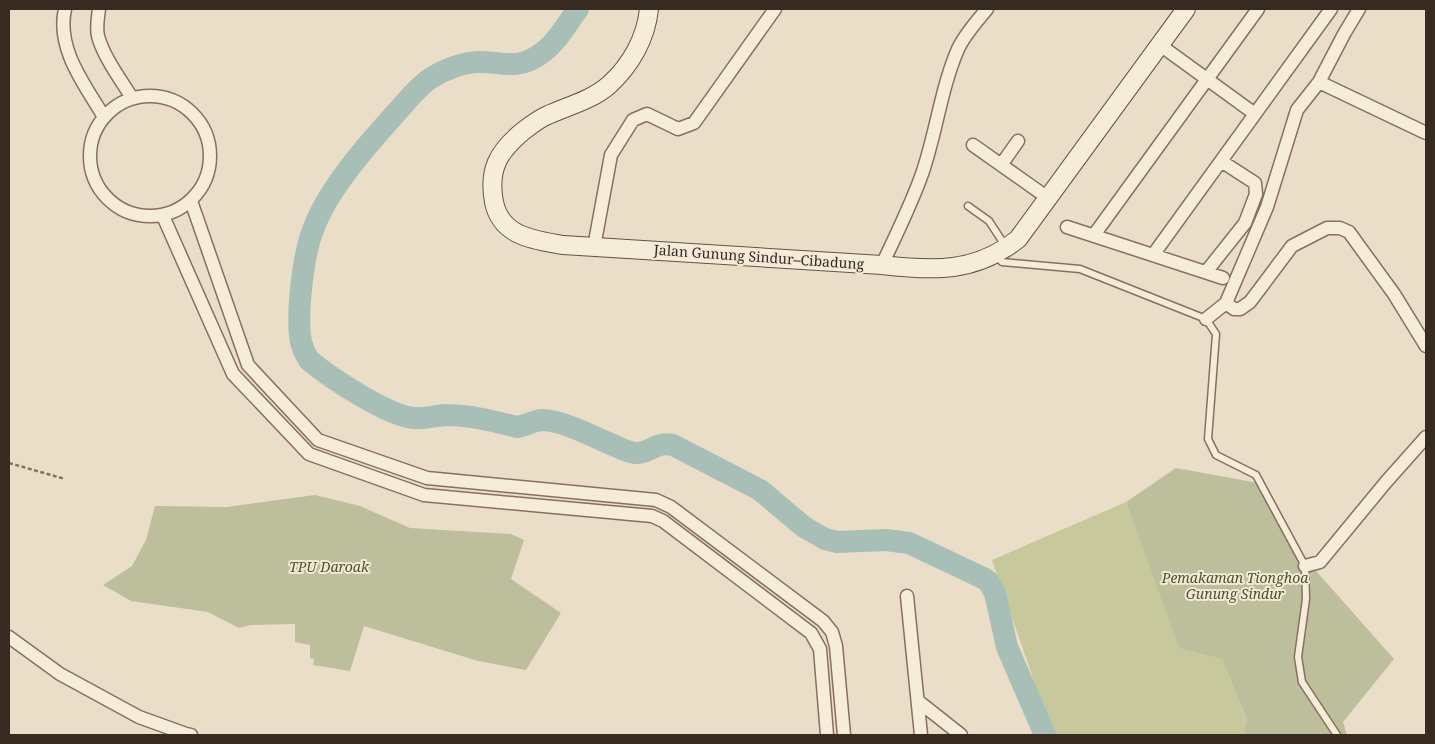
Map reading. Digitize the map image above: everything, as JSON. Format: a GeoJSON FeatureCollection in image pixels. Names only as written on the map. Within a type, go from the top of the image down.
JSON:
{"type":"FeatureCollection","features":[{"type":"Feature","properties":{"kind":"street"},"geometry":{"type":"LineString","coordinates":[[65,9],[64,42],[75,68],[104,117]]}},
{"type":"Feature","properties":{"kind":"street"},"geometry":{"type":"LineString","coordinates":[[100,9],[98,35],[105,52],[132,98]]}},
{"type":"Feature","properties":{"kind":"street","name":"Jalan Gunung Sindur–Cibadung"},"geometry":{"type":"LineString","coordinates":[[649,9],[642,39],[633,57],[609,84],[595,95],[544,116],[510,142],[499,155],[495,166],[493,190],[495,204],[500,218],[509,228],[520,235],[530,239],[563,245],[907,268],[967,266],[1001,251],[1018,239],[1186,9]]}},
{"type":"Feature","properties":{"kind":"street"},"geometry":{"type":"LineString","coordinates":[[594,247],[611,155],[633,120],[647,114],[678,128],[694,123],[775,9]]}},
{"type":"Feature","properties":{"kind":"street"},"geometry":{"type":"LineString","coordinates":[[882,265],[913,200],[923,172],[958,48],[969,30],[987,9]]}},
{"type":"Feature","properties":{"kind":"street"},"geometry":{"type":"LineString","coordinates":[[1094,236],[1258,9]]}},
{"type":"Feature","properties":{"kind":"street"},"geometry":{"type":"LineString","coordinates":[[1153,255],[1331,9]]}},
{"type":"Feature","properties":{"kind":"street"},"geometry":{"type":"LineString","coordinates":[[1206,319],[1226,303],[1267,207],[1297,110],[1320,82],[1359,9]]}},
{"type":"Feature","properties":{"kind":"street"},"geometry":{"type":"LineString","coordinates":[[1160,45],[1255,114]]}},
{"type":"Feature","properties":{"kind":"street"},"geometry":{"type":"LineString","coordinates":[[1320,82],[1426,133]]}},
{"type":"Feature","properties":{"kind":"street"},"geometry":{"type":"LineString","coordinates":[[148,96],[164,97],[180,103],[192,113],[202,126],[209,141],[210,157],[205,181],[191,201],[163,216],[134,215],[121,210],[106,198],[96,183],[90,166],[90,149],[95,132],[104,117],[116,106],[132,98],[148,96]]}},
{"type":"Feature","properties":{"kind":"street"},"geometry":{"type":"LineString","coordinates":[[1000,165],[1018,141]]}},
{"type":"Feature","properties":{"kind":"street"},"geometry":{"type":"LineString","coordinates":[[973,145],[1048,198]]}},
{"type":"Feature","properties":{"kind":"street"},"geometry":{"type":"LineString","coordinates":[[1206,272],[1245,223],[1256,194],[1255,183],[1221,161]]}},
{"type":"Feature","properties":{"kind":"street"},"geometry":{"type":"LineString","coordinates":[[191,201],[248,365],[318,440],[427,478],[656,500],[672,507],[823,621],[832,632],[836,646],[844,735]]}},
{"type":"Feature","properties":{"kind":"street"},"geometry":{"type":"LineString","coordinates":[[163,216],[233,374],[308,454],[424,495],[652,516],[663,521],[811,633],[820,650],[828,735]]}},
{"type":"Feature","properties":{"kind":"street"},"geometry":{"type":"LineString","coordinates":[[1067,227],[1223,278]]}},
{"type":"Feature","properties":{"kind":"street"},"geometry":{"type":"LineString","coordinates":[[1226,303],[1234,309],[1240,309],[1250,302],[1292,246],[1326,228],[1340,228],[1349,232],[1394,294],[1426,346]]}},
{"type":"Feature","properties":{"kind":"street"},"geometry":{"type":"LineString","coordinates":[[1305,566],[1320,562],[1426,437]]}},
{"type":"Feature","properties":{"kind":"street"},"geometry":{"type":"LineString","coordinates":[[907,596],[921,735]]}},
{"type":"Feature","properties":{"kind":"street"},"geometry":{"type":"LineString","coordinates":[[9,638],[60,674],[131,713],[191,735]]}},
{"type":"Feature","properties":{"kind":"street"},"geometry":{"type":"LineString","coordinates":[[918,701],[961,735]]}},
{"type":"Feature","properties":{"kind":"lane"},"geometry":{"type":"LineString","coordinates":[[968,206],[989,221],[1001,251],[1002,262],[1080,269],[1206,319],[1216,334],[1208,440],[1216,455],[1256,475],[1305,566],[1306,600],[1298,657],[1302,682],[1337,735]]}},
{"type":"Feature","properties":{"kind":"path"},"geometry":{"type":"LineString","coordinates":[[9,463],[65,479]]}},
{"type":"Feature","properties":{"kind":"green space","name":"Pemakaman Tionghoa Gunung Sindur"},"geometry":{"type":"Polygon","coordinates":[[[1176,468],[1264,484],[1302,555],[1394,659],[1343,722],[1347,735],[1243,735],[1247,719],[1222,659],[1179,648],[1126,502],[1176,468]]]}},
{"type":"Feature","properties":{"kind":"green space","name":"TPU Daroak"},"geometry":{"type":"Polygon","coordinates":[[[315,495],[360,506],[410,528],[511,534],[524,540],[511,579],[561,613],[526,670],[478,661],[364,626],[350,671],[313,665],[314,659],[310,658],[310,645],[295,642],[295,624],[251,625],[239,628],[208,612],[131,601],[103,585],[132,566],[146,540],[155,506],[227,507],[315,495]]]}},
{"type":"Feature","properties":{"kind":"green space"},"geometry":{"type":"Polygon","coordinates":[[[1126,502],[1179,647],[1222,659],[1247,719],[1243,735],[1035,735],[1032,675],[992,560],[1126,502]]]}},
{"type":"Feature","properties":{"kind":"waterway"},"geometry":{"type":"LineString","coordinates":[[578,9],[551,45],[531,60],[515,64],[485,62],[465,64],[453,67],[431,78],[412,94],[349,168],[319,215],[309,241],[303,270],[299,317],[302,345],[305,354],[309,360],[330,376],[360,395],[375,404],[404,416],[419,418],[445,415],[463,416],[517,427],[540,420],[551,421],[569,426],[635,453],[645,452],[657,446],[673,445],[760,490],[804,527],[825,539],[837,542],[886,540],[909,543],[983,578],[988,581],[995,593],[1007,647],[1045,735]]}}]}
